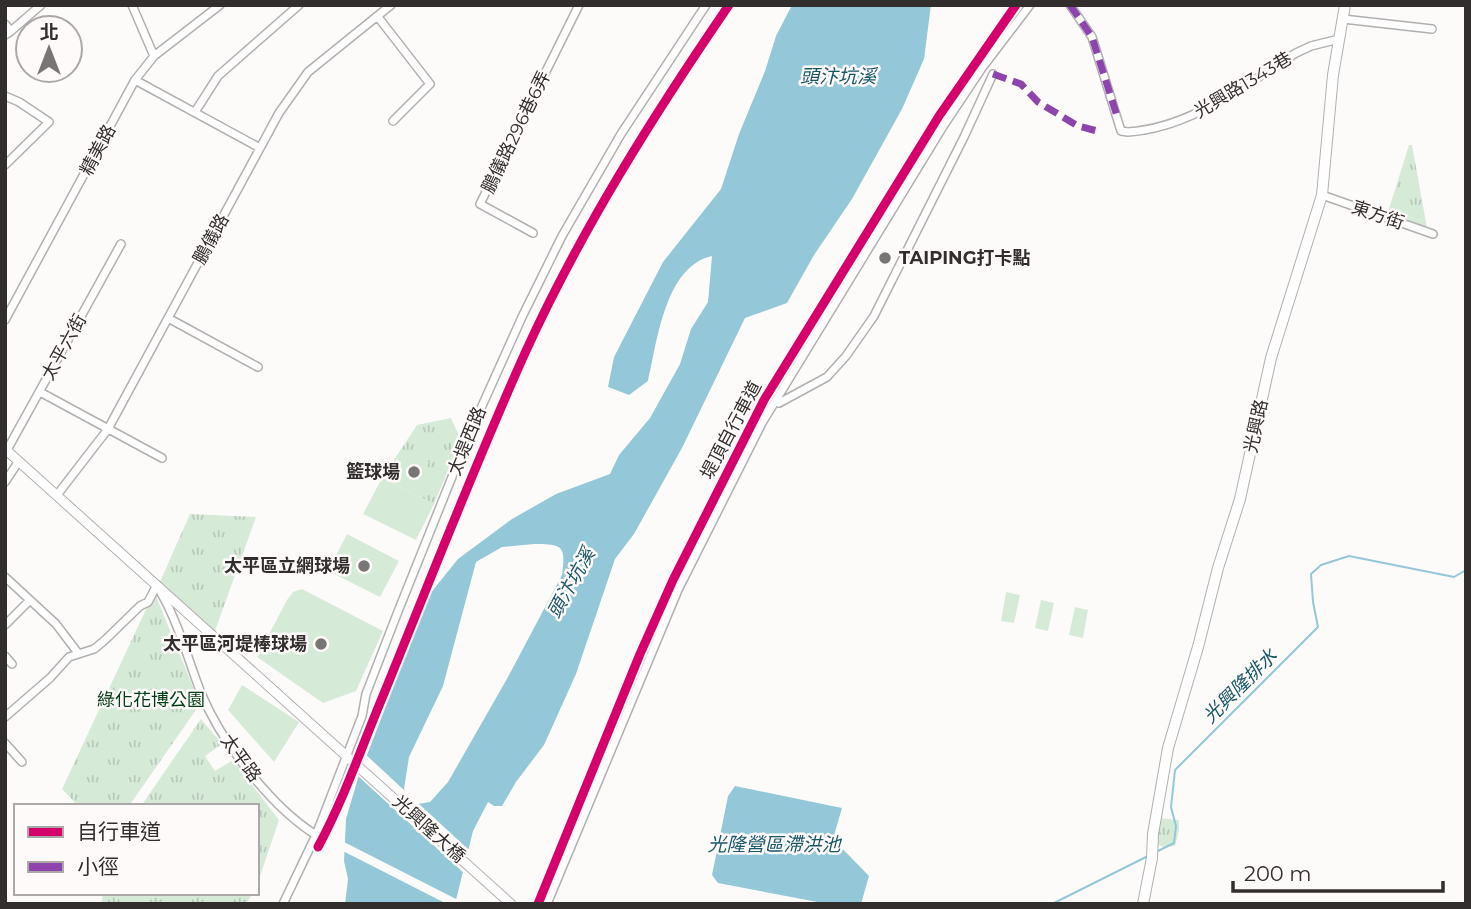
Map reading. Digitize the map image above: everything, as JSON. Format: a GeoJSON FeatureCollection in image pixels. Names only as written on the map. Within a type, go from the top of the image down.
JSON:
{"type":"FeatureCollection","features":[{"type":"Feature","properties":{"kind":"main road","name":"光興路"},"geometry":{"type":"LineString","coordinates":[[1143,904],[1168,748],[1240,499],[1271,358],[1322,195],[1333,75],[1345,5]]}},
{"type":"Feature","properties":{"kind":"street"},"geometry":{"type":"LineString","coordinates":[[7,30],[41,5]]}},
{"type":"Feature","properties":{"kind":"street"},"geometry":{"type":"LineString","coordinates":[[132,5],[154,56]]}},
{"type":"Feature","properties":{"kind":"street","name":"精美路"},"geometry":{"type":"LineString","coordinates":[[5,320],[135,80],[154,56],[220,5]]}},
{"type":"Feature","properties":{"kind":"street"},"geometry":{"type":"LineString","coordinates":[[195,112],[218,76],[299,5]]}},
{"type":"Feature","properties":{"kind":"street","name":"鵬儀路"},"geometry":{"type":"LineString","coordinates":[[57,495],[108,429],[272,124],[308,72],[391,5]]}},
{"type":"Feature","properties":{"kind":"street","name":"鵬儀路296巷6弄"},"geometry":{"type":"LineString","coordinates":[[533,233],[480,204],[579,5]]}},
{"type":"Feature","properties":{"kind":"street","name":"太堤西路"},"geometry":{"type":"LineString","coordinates":[[283,904],[316,835],[362,716],[364,701],[392,626],[468,437],[522,317],[593,181],[637,108],[706,5]]}},
{"type":"Feature","properties":{"kind":"street"},"geometry":{"type":"LineString","coordinates":[[547,904],[678,590],[762,422],[944,125],[982,68],[1030,5]]}},
{"type":"Feature","properties":{"kind":"street","name":"光興路1343巷"},"geometry":{"type":"LineString","coordinates":[[1070,5],[1092,37],[1121,131],[1128,132],[1184,119],[1311,46],[1339,39]]}},
{"type":"Feature","properties":{"kind":"street"},"geometry":{"type":"LineString","coordinates":[[378,17],[430,84],[393,121]]}},
{"type":"Feature","properties":{"kind":"street"},"geometry":{"type":"LineString","coordinates":[[1343,19],[1433,29]]}},
{"type":"Feature","properties":{"kind":"street"},"geometry":{"type":"LineString","coordinates":[[779,403],[827,377],[846,356],[874,316],[993,74]]}},
{"type":"Feature","properties":{"kind":"street"},"geometry":{"type":"LineString","coordinates":[[135,80],[260,148]]}},
{"type":"Feature","properties":{"kind":"street"},"geometry":{"type":"LineString","coordinates":[[5,96],[49,122],[5,165]]}},
{"type":"Feature","properties":{"kind":"street","name":"東方街"},"geometry":{"type":"LineString","coordinates":[[1322,195],[1433,234]]}},
{"type":"Feature","properties":{"kind":"street","name":"太平六街"},"geometry":{"type":"LineString","coordinates":[[6,449],[121,244]]}},
{"type":"Feature","properties":{"kind":"street"},"geometry":{"type":"LineString","coordinates":[[168,318],[258,367]]}},
{"type":"Feature","properties":{"kind":"street"},"geometry":{"type":"LineString","coordinates":[[40,392],[162,458]]}},
{"type":"Feature","properties":{"kind":"street","name":"太平路"},"geometry":{"type":"LineString","coordinates":[[6,449],[346,753]]}},
{"type":"Feature","properties":{"kind":"street"},"geometry":{"type":"LineString","coordinates":[[5,482],[19,461]]}},
{"type":"Feature","properties":{"kind":"street"},"geometry":{"type":"LineString","coordinates":[[5,577],[56,624],[78,653]]}},
{"type":"Feature","properties":{"kind":"street"},"geometry":{"type":"LineString","coordinates":[[5,717],[50,678],[69,657],[94,649],[105,640],[148,602],[157,585]]}},
{"type":"Feature","properties":{"kind":"street","name":"太平路"},"geometry":{"type":"LineString","coordinates":[[157,585],[166,600],[202,696],[219,728],[278,806],[316,835]]}},
{"type":"Feature","properties":{"kind":"street"},"geometry":{"type":"LineString","coordinates":[[5,625],[30,600]]}},
{"type":"Feature","properties":{"kind":"street"},"geometry":{"type":"LineString","coordinates":[[5,656],[12,664]]}},
{"type":"Feature","properties":{"kind":"street"},"geometry":{"type":"LineString","coordinates":[[5,743],[22,762]]}},
{"type":"Feature","properties":{"kind":"street","name":"光興隆大橋"},"geometry":{"type":"LineString","coordinates":[[346,753],[511,904]]}},
{"type":"Feature","properties":{"kind":"green space"},"geometry":{"type":"Polygon","coordinates":[[[1409,145],[1412,145],[1427,228],[1388,212],[1409,145]]]}},
{"type":"Feature","properties":{"kind":"green space"},"geometry":{"type":"Polygon","coordinates":[[[451,418],[461,440],[434,504],[382,478],[417,425],[451,418]]]}},
{"type":"Feature","properties":{"kind":"green space","name":"籃球場"},"geometry":{"type":"Polygon","coordinates":[[[413,454],[429,462],[415,491],[398,482],[413,454]]]}},
{"type":"Feature","properties":{"kind":"green space","name":"太平區立網球場"},"geometry":{"type":"Polygon","coordinates":[[[382,478],[434,504],[416,540],[363,514],[382,478]]]}},
{"type":"Feature","properties":{"kind":"green space"},"geometry":{"type":"Polygon","coordinates":[[[190,514],[256,517],[215,631],[159,584],[190,514]]]}},
{"type":"Feature","properties":{"kind":"green space","name":"太平區立網球場"},"geometry":{"type":"Polygon","coordinates":[[[347,534],[399,561],[380,597],[328,571],[347,534]]]}},
{"type":"Feature","properties":{"kind":"green space","name":"太平區河堤棒球場"},"geometry":{"type":"Polygon","coordinates":[[[302,589],[383,631],[356,691],[323,703],[257,657],[287,600],[293,592],[302,589]]]}},
{"type":"Feature","properties":{"kind":"green space"},"geometry":{"type":"Polygon","coordinates":[[[1006,592],[1020,595],[1014,623],[1001,621],[1006,592]]]}},
{"type":"Feature","properties":{"kind":"green space","name":"綠化花博公園"},"geometry":{"type":"Polygon","coordinates":[[[156,596],[200,704],[130,804],[76,804],[62,789],[149,603],[156,596]]]}},
{"type":"Feature","properties":{"kind":"green space"},"geometry":{"type":"Polygon","coordinates":[[[1041,600],[1054,603],[1048,631],[1035,628],[1041,600]]]}},
{"type":"Feature","properties":{"kind":"green space"},"geometry":{"type":"Polygon","coordinates":[[[1075,607],[1088,610],[1083,638],[1069,635],[1075,607]]]}},
{"type":"Feature","properties":{"kind":"green space"},"geometry":{"type":"Polygon","coordinates":[[[242,685],[299,722],[274,762],[228,710],[242,685]]]}},
{"type":"Feature","properties":{"kind":"green space"},"geometry":{"type":"Polygon","coordinates":[[[201,719],[222,744],[205,756],[215,771],[233,760],[279,820],[259,879],[259,804],[142,804],[201,719]]]}},
{"type":"Feature","properties":{"kind":"green space"},"geometry":{"type":"Polygon","coordinates":[[[1160,818],[1179,820],[1175,846],[1163,847],[1157,844],[1160,818]]]}},
{"type":"Feature","properties":{"kind":"green space"},"geometry":{"type":"Polygon","coordinates":[[[103,895],[252,895],[246,904],[101,904],[103,895]]]}},
{"type":"Feature","properties":{"kind":"water","name":"頭汴坑溪"},"geometry":{"type":"Polygon","coordinates":[[[792,5],[931,5],[924,59],[902,109],[852,199],[814,255],[787,303],[745,318],[682,448],[634,534],[615,559],[576,674],[544,745],[502,806],[494,806],[488,802],[473,831],[455,904],[345,904],[348,879],[344,861],[346,819],[358,778],[429,595],[458,559],[512,519],[556,494],[610,474],[619,455],[650,418],[680,364],[691,329],[708,302],[712,256],[696,263],[683,274],[673,290],[660,327],[648,381],[629,395],[608,387],[614,357],[663,262],[721,189],[776,36],[792,5]],[[534,544],[502,547],[476,562],[443,686],[409,757],[404,789],[411,802],[430,802],[448,782],[562,575],[563,552],[557,546],[534,544]]]}},
{"type":"Feature","properties":{"kind":"water","name":"光隆營區滯洪池"},"geometry":{"type":"Polygon","coordinates":[[[735,786],[842,808],[833,839],[869,876],[861,904],[828,904],[718,883],[712,875],[728,796],[735,786]]]}},
{"type":"Feature","properties":{"kind":"pier"},"geometry":{"type":"Polygon","coordinates":[[[364,753],[471,852],[466,875],[358,776],[355,777],[364,753]]]}},
{"type":"Feature","properties":{"kind":"pier"},"geometry":{"type":"Polygon","coordinates":[[[342,841],[460,901],[459,904],[447,904],[341,850],[342,841]]]}},
{"type":"Feature","properties":{"kind":"waterway","name":"光興隆排水"},"geometry":{"type":"LineString","coordinates":[[1156,852],[1174,843],[1176,826],[1171,807],[1175,770],[1318,627],[1311,574],[1321,565],[1349,556],[1454,577],[1466,570]]}},
{"type":"Feature","properties":{"kind":"waterway","name":"光興隆排水"},"geometry":{"type":"LineString","coordinates":[[1052,904],[1148,856]]}},
{"type":"Feature","properties":{"kind":"marked path"},"geometry":{"type":"LineString","coordinates":[[1070,5],[1092,37],[1117,116]]}},
{"type":"Feature","properties":{"kind":"marked path"},"geometry":{"type":"LineString","coordinates":[[993,74],[1021,84],[1038,102],[1078,126],[1101,132]]}},
{"type":"Feature","properties":{"kind":"cycle path"},"geometry":{"type":"LineString","coordinates":[[318,847],[345,789],[489,437],[547,307],[620,174],[729,5]]}},
{"type":"Feature","properties":{"kind":"cycle path","name":"堤頂自行車道"},"geometry":{"type":"LineString","coordinates":[[538,904],[673,580],[764,400],[939,116],[1016,5]]}},
{"type":"Feature","properties":{"kind":"place","name":"TAIPING打卡點"},"geometry":{"type":"Point","coordinates":[885,258]}},
{"type":"Feature","properties":{"kind":"place","name":"籃球場"},"geometry":{"type":"Point","coordinates":[414,472]}},
{"type":"Feature","properties":{"kind":"place","name":"太平區立網球場"},"geometry":{"type":"Point","coordinates":[364,566]}},
{"type":"Feature","properties":{"kind":"place","name":"太平區河堤棒球場"},"geometry":{"type":"Point","coordinates":[321,644]}}]}
